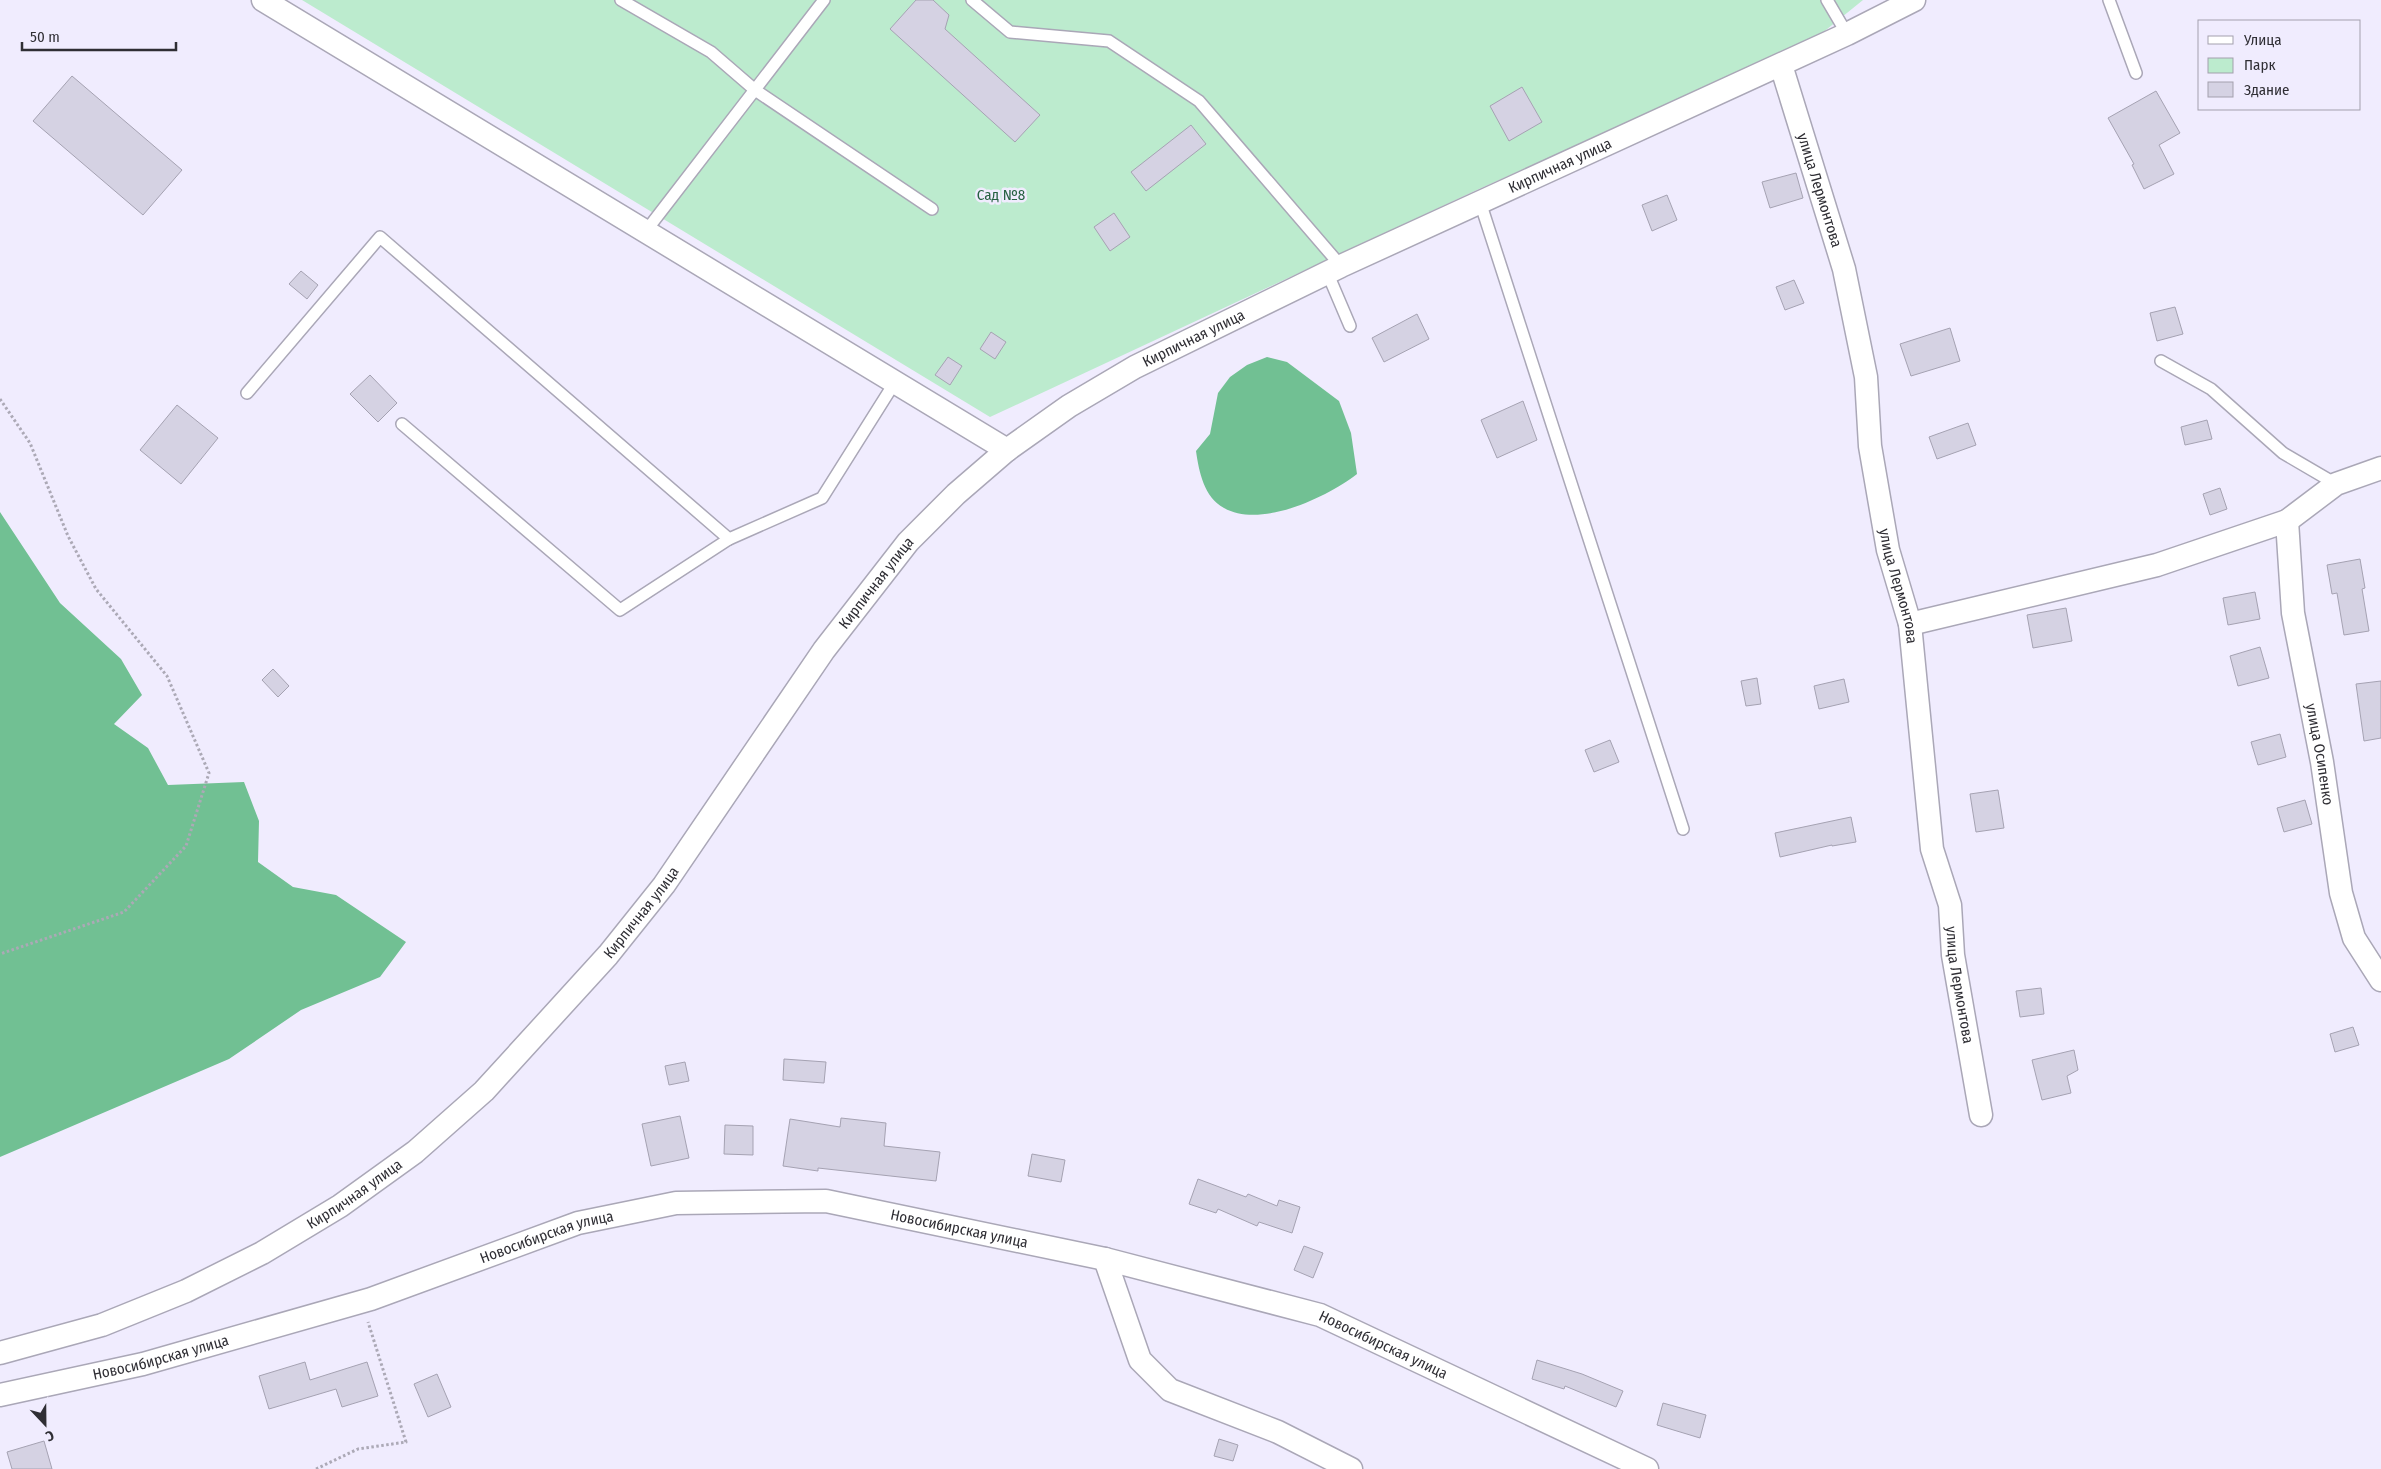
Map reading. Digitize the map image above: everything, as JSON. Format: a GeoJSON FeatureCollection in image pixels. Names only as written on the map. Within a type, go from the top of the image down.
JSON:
{"type":"FeatureCollection","features":[{"type":"Feature","properties":{"kind":"street"},"geometry":{"type":"LineString","coordinates":[[263,0],[1007,450]]}},
{"type":"Feature","properties":{"kind":"street","name":"Кирпичная улица"},"geometry":{"type":"LineString","coordinates":[[0,1354],[102,1325],[186,1291],[262,1253],[340,1206],[415,1152],[484,1091],[608,955],[664,885],[824,650],[908,542],[956,494],[1007,450],[1069,406],[1135,367],[1334,269],[1847,34],[1914,0]]}},
{"type":"Feature","properties":{"kind":"street","name":"улица Лермонтова"},"geometry":{"type":"LineString","coordinates":[[1781,64],[1844,269],[1866,377],[1870,446],[1888,550],[1910,624],[1932,849],[1950,905],[1953,955],[1981,1115]]}},
{"type":"Feature","properties":{"kind":"street"},"geometry":{"type":"LineString","coordinates":[[1910,624],[2157,565],[2288,520],[2336,484],[2381,468]]}},
{"type":"Feature","properties":{"kind":"street","name":"улица Осипенко"},"geometry":{"type":"LineString","coordinates":[[2288,520],[2293,613],[2322,762],[2341,893],[2354,938],[2381,980]]}},
{"type":"Feature","properties":{"kind":"street","name":"Новосибирская улица"},"geometry":{"type":"LineString","coordinates":[[0,1395],[143,1364],[371,1299],[578,1223],[676,1203],[826,1201],[1105,1259],[1320,1315],[1647,1469]]}},
{"type":"Feature","properties":{"kind":"street"},"geometry":{"type":"LineString","coordinates":[[1105,1259],[1140,1360],[1170,1390],[1278,1432],[1351,1469]]}},
{"type":"Feature","properties":{"kind":"lane"},"geometry":{"type":"LineString","coordinates":[[621,0],[711,52],[755,90],[932,209]]}},
{"type":"Feature","properties":{"kind":"lane"},"geometry":{"type":"LineString","coordinates":[[646,232],[824,0]]}},
{"type":"Feature","properties":{"kind":"lane"},"geometry":{"type":"LineString","coordinates":[[972,0],[1010,32],[1109,40],[1199,101],[1334,269],[1350,326]]}},
{"type":"Feature","properties":{"kind":"lane"},"geometry":{"type":"LineString","coordinates":[[1827,0],[1847,34]]}},
{"type":"Feature","properties":{"kind":"lane"},"geometry":{"type":"LineString","coordinates":[[2109,0],[2136,73]]}},
{"type":"Feature","properties":{"kind":"lane"},"geometry":{"type":"LineString","coordinates":[[1480,202],[1683,829]]}},
{"type":"Feature","properties":{"kind":"lane"},"geometry":{"type":"LineString","coordinates":[[247,393],[380,237],[729,538]]}},
{"type":"Feature","properties":{"kind":"lane"},"geometry":{"type":"LineString","coordinates":[[2161,361],[2211,389],[2284,453],[2336,484]]}},
{"type":"Feature","properties":{"kind":"lane"},"geometry":{"type":"LineString","coordinates":[[402,424],[620,610],[729,538],[822,498],[895,382]]}},
{"type":"Feature","properties":{"kind":"path"},"geometry":{"type":"LineString","coordinates":[[0,399],[30,443],[68,536],[96,589],[167,676],[209,773],[186,846],[124,912],[0,954]]}},
{"type":"Feature","properties":{"kind":"path"},"geometry":{"type":"LineString","coordinates":[[316,1469],[358,1448],[406,1442],[367,1326],[371,1299]]}},
{"type":"Feature","properties":{"kind":"green space","name":"Сад №8"},"geometry":{"type":"Polygon","coordinates":[[[302,0],[1863,0],[1816,38],[1479,189],[990,417],[302,0]]]}},
{"type":"Feature","properties":{"kind":"green space"},"geometry":{"type":"Polygon","coordinates":[[[1267,357],[1287,362],[1339,401],[1351,433],[1357,474],[1329,492],[1293,508],[1256,515],[1239,514],[1217,503],[1207,491],[1201,475],[1196,451],[1210,434],[1218,393],[1230,377],[1247,365],[1267,357]]]}},
{"type":"Feature","properties":{"kind":"green space"},"geometry":{"type":"Polygon","coordinates":[[[0,512],[60,603],[121,659],[142,695],[114,724],[148,748],[168,785],[244,782],[259,821],[258,862],[293,887],[336,895],[406,942],[380,977],[301,1010],[229,1059],[0,1157],[0,512]]]}},
{"type":"Feature","properties":{"kind":"building"},"geometry":{"type":"Polygon","coordinates":[[[916,0],[933,0],[949,15],[945,29],[1040,115],[1015,142],[890,29],[916,0]]]}},
{"type":"Feature","properties":{"kind":"building"},"geometry":{"type":"Polygon","coordinates":[[[72,76],[182,170],[143,215],[33,121],[72,76]]]}},
{"type":"Feature","properties":{"kind":"building"},"geometry":{"type":"Polygon","coordinates":[[[1522,87],[1542,122],[1509,141],[1490,106],[1522,87]]]}},
{"type":"Feature","properties":{"kind":"building"},"geometry":{"type":"Polygon","coordinates":[[[2156,91],[2180,133],[2159,145],[2174,174],[2144,189],[2132,165],[2134,164],[2108,118],[2156,91]]]}},
{"type":"Feature","properties":{"kind":"building"},"geometry":{"type":"Polygon","coordinates":[[[1191,125],[1206,144],[1146,191],[1131,172],[1191,125]]]}},
{"type":"Feature","properties":{"kind":"building"},"geometry":{"type":"Polygon","coordinates":[[[1796,173],[1803,198],[1770,208],[1762,182],[1796,173]]]}},
{"type":"Feature","properties":{"kind":"building"},"geometry":{"type":"Polygon","coordinates":[[[1667,195],[1677,220],[1652,231],[1642,205],[1667,195]]]}},
{"type":"Feature","properties":{"kind":"building"},"geometry":{"type":"Polygon","coordinates":[[[1114,213],[1130,237],[1110,251],[1094,227],[1114,213]]]}},
{"type":"Feature","properties":{"kind":"building"},"geometry":{"type":"Polygon","coordinates":[[[301,271],[318,285],[307,299],[289,284],[301,271]]]}},
{"type":"Feature","properties":{"kind":"building"},"geometry":{"type":"Polygon","coordinates":[[[1794,280],[1804,303],[1785,310],[1776,287],[1794,280]]]}},
{"type":"Feature","properties":{"kind":"building"},"geometry":{"type":"Polygon","coordinates":[[[2175,307],[2183,334],[2157,341],[2150,313],[2175,307]]]}},
{"type":"Feature","properties":{"kind":"building"},"geometry":{"type":"Polygon","coordinates":[[[1417,314],[1429,339],[1384,362],[1372,338],[1417,314]]]}},
{"type":"Feature","properties":{"kind":"building"},"geometry":{"type":"Polygon","coordinates":[[[1950,328],[1960,361],[1911,376],[1900,344],[1950,328]]]}},
{"type":"Feature","properties":{"kind":"building"},"geometry":{"type":"Polygon","coordinates":[[[991,332],[1006,342],[995,359],[980,349],[991,332]]]}},
{"type":"Feature","properties":{"kind":"building"},"geometry":{"type":"Polygon","coordinates":[[[948,357],[962,366],[950,385],[935,375],[948,357]]]}},
{"type":"Feature","properties":{"kind":"building"},"geometry":{"type":"Polygon","coordinates":[[[370,375],[397,403],[378,422],[350,394],[370,375]]]}},
{"type":"Feature","properties":{"kind":"building"},"geometry":{"type":"Polygon","coordinates":[[[1523,401],[1537,440],[1497,458],[1481,420],[1523,401]]]}},
{"type":"Feature","properties":{"kind":"building"},"geometry":{"type":"Polygon","coordinates":[[[177,405],[218,438],[181,484],[140,450],[177,405]]]}},
{"type":"Feature","properties":{"kind":"building"},"geometry":{"type":"Polygon","coordinates":[[[2207,420],[2212,439],[2185,445],[2181,427],[2207,420]]]}},
{"type":"Feature","properties":{"kind":"building"},"geometry":{"type":"Polygon","coordinates":[[[1968,423],[1976,445],[1937,459],[1929,437],[1968,423]]]}},
{"type":"Feature","properties":{"kind":"building"},"geometry":{"type":"Polygon","coordinates":[[[2220,488],[2227,509],[2210,515],[2203,494],[2220,488]]]}},
{"type":"Feature","properties":{"kind":"building"},"geometry":{"type":"Polygon","coordinates":[[[2360,559],[2365,588],[2362,589],[2369,631],[2344,635],[2337,593],[2332,594],[2327,565],[2360,559]]]}},
{"type":"Feature","properties":{"kind":"building"},"geometry":{"type":"Polygon","coordinates":[[[2255,592],[2260,619],[2228,625],[2223,598],[2255,592]]]}},
{"type":"Feature","properties":{"kind":"building"},"geometry":{"type":"Polygon","coordinates":[[[2066,608],[2072,641],[2033,648],[2027,615],[2066,608]]]}},
{"type":"Feature","properties":{"kind":"building"},"geometry":{"type":"Polygon","coordinates":[[[2260,647],[2269,678],[2238,686],[2230,656],[2260,647]]]}},
{"type":"Feature","properties":{"kind":"building"},"geometry":{"type":"Polygon","coordinates":[[[273,669],[289,686],[278,697],[262,680],[273,669]]]}},
{"type":"Feature","properties":{"kind":"building"},"geometry":{"type":"Polygon","coordinates":[[[1757,678],[1761,704],[1746,706],[1741,681],[1757,678]]]}},
{"type":"Feature","properties":{"kind":"building"},"geometry":{"type":"Polygon","coordinates":[[[1844,679],[1849,702],[1819,709],[1814,686],[1844,679]]]}},
{"type":"Feature","properties":{"kind":"building"},"geometry":{"type":"Polygon","coordinates":[[[2381,681],[2381,738],[2364,741],[2356,684],[2381,681]]]}},
{"type":"Feature","properties":{"kind":"building"},"geometry":{"type":"Polygon","coordinates":[[[2280,734],[2286,757],[2258,765],[2251,742],[2280,734]]]}},
{"type":"Feature","properties":{"kind":"building"},"geometry":{"type":"Polygon","coordinates":[[[1610,740],[1619,762],[1594,772],[1585,750],[1610,740]]]}},
{"type":"Feature","properties":{"kind":"building"},"geometry":{"type":"Polygon","coordinates":[[[1998,790],[2004,828],[1976,832],[1970,794],[1998,790]]]}},
{"type":"Feature","properties":{"kind":"building"},"geometry":{"type":"Polygon","coordinates":[[[2305,800],[2312,824],[2284,832],[2277,808],[2305,800]]]}},
{"type":"Feature","properties":{"kind":"building"},"geometry":{"type":"Polygon","coordinates":[[[1851,817],[1856,842],[1832,845],[1780,857],[1775,833],[1851,817]]]}},
{"type":"Feature","properties":{"kind":"building"},"geometry":{"type":"Polygon","coordinates":[[[2041,988],[2044,1014],[2020,1017],[2016,991],[2041,988]]]}},
{"type":"Feature","properties":{"kind":"building"},"geometry":{"type":"Polygon","coordinates":[[[2353,1027],[2359,1045],[2335,1052],[2330,1034],[2353,1027]]]}},
{"type":"Feature","properties":{"kind":"building"},"geometry":{"type":"Polygon","coordinates":[[[2074,1050],[2078,1070],[2067,1076],[2071,1093],[2042,1100],[2032,1060],[2074,1050]]]}},
{"type":"Feature","properties":{"kind":"building"},"geometry":{"type":"Polygon","coordinates":[[[784,1059],[826,1062],[824,1083],[783,1080],[784,1059]]]}},
{"type":"Feature","properties":{"kind":"building"},"geometry":{"type":"Polygon","coordinates":[[[685,1062],[689,1081],[669,1085],[665,1066],[685,1062]]]}},
{"type":"Feature","properties":{"kind":"building"},"geometry":{"type":"Polygon","coordinates":[[[680,1116],[689,1158],[651,1166],[642,1124],[680,1116]]]}},
{"type":"Feature","properties":{"kind":"building"},"geometry":{"type":"Polygon","coordinates":[[[841,1118],[886,1123],[884,1146],[940,1152],[936,1181],[818,1168],[818,1171],[783,1166],[790,1119],[840,1127],[841,1118]]]}},
{"type":"Feature","properties":{"kind":"building"},"geometry":{"type":"Polygon","coordinates":[[[725,1125],[753,1126],[753,1155],[724,1154],[725,1125]]]}},
{"type":"Feature","properties":{"kind":"building"},"geometry":{"type":"Polygon","coordinates":[[[1032,1154],[1065,1160],[1061,1182],[1028,1176],[1032,1154]]]}},
{"type":"Feature","properties":{"kind":"building"},"geometry":{"type":"Polygon","coordinates":[[[1198,1179],[1246,1197],[1248,1194],[1277,1206],[1279,1200],[1300,1207],[1292,1233],[1259,1222],[1257,1226],[1218,1209],[1216,1213],[1189,1204],[1198,1179]]]}},
{"type":"Feature","properties":{"kind":"building"},"geometry":{"type":"Polygon","coordinates":[[[1304,1246],[1323,1253],[1313,1278],[1294,1270],[1304,1246]]]}},
{"type":"Feature","properties":{"kind":"building"},"geometry":{"type":"Polygon","coordinates":[[[1537,1360],[1582,1374],[1623,1391],[1616,1407],[1565,1386],[1564,1389],[1532,1379],[1537,1360]]]}},
{"type":"Feature","properties":{"kind":"building"},"geometry":{"type":"Polygon","coordinates":[[[305,1362],[310,1380],[367,1362],[378,1396],[342,1407],[336,1389],[269,1409],[259,1376],[305,1362]]]}},
{"type":"Feature","properties":{"kind":"building"},"geometry":{"type":"Polygon","coordinates":[[[437,1374],[451,1407],[428,1417],[414,1384],[437,1374]]]}},
{"type":"Feature","properties":{"kind":"building"},"geometry":{"type":"Polygon","coordinates":[[[1663,1403],[1706,1415],[1700,1438],[1657,1425],[1663,1403]]]}},
{"type":"Feature","properties":{"kind":"building"},"geometry":{"type":"Polygon","coordinates":[[[1219,1439],[1238,1445],[1233,1461],[1214,1456],[1219,1439]]]}},
{"type":"Feature","properties":{"kind":"building"},"geometry":{"type":"Polygon","coordinates":[[[44,1441],[52,1469],[12,1469],[7,1452],[44,1441]]]}}]}
